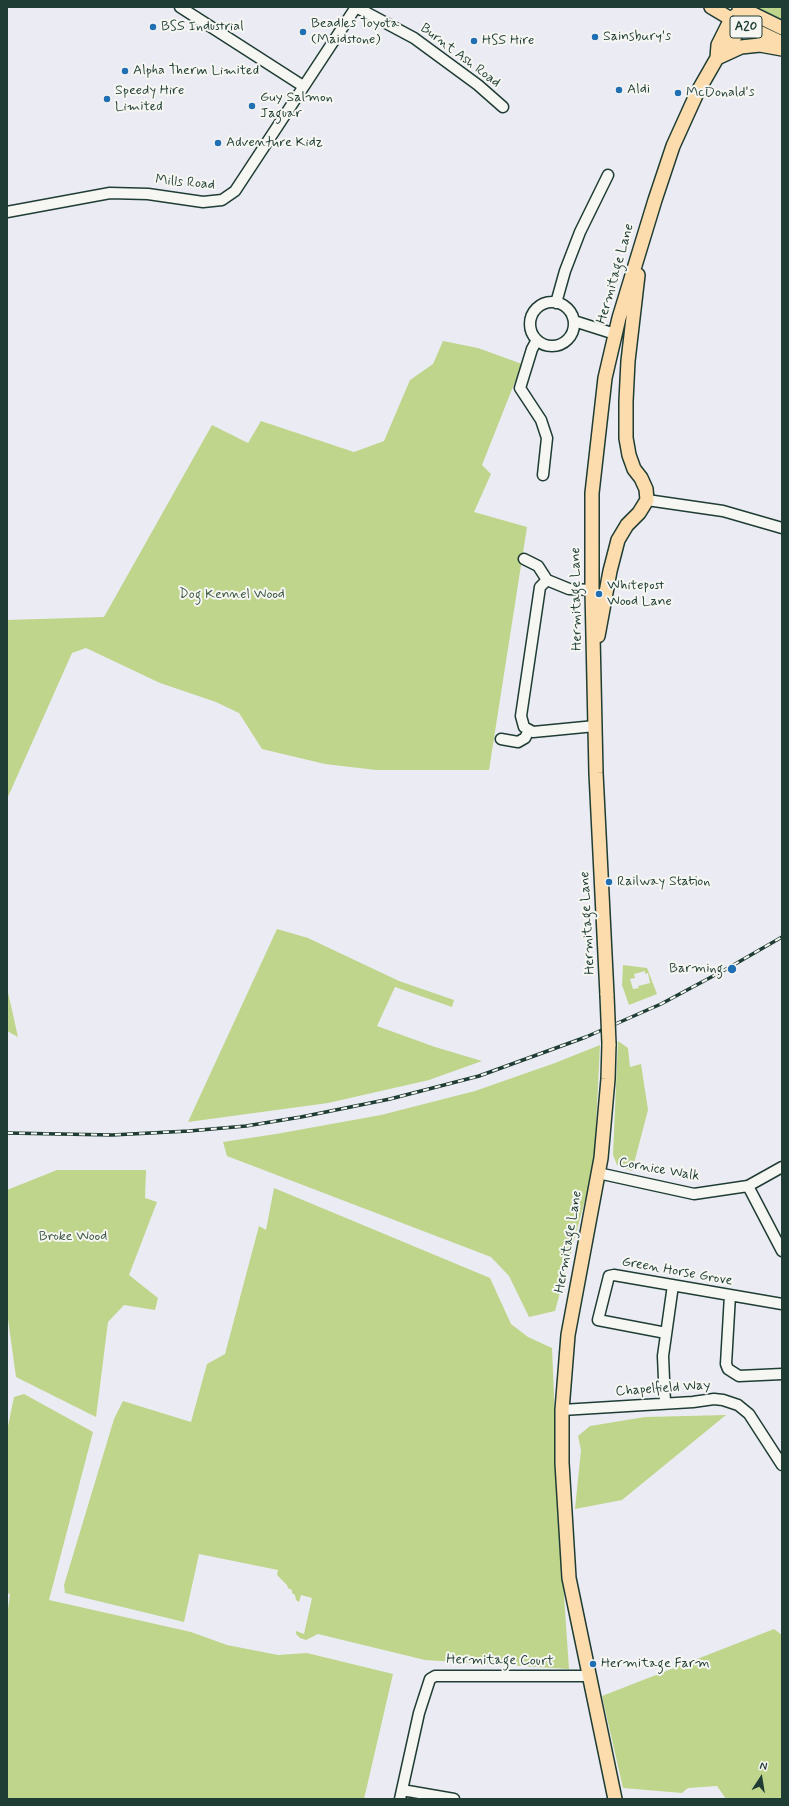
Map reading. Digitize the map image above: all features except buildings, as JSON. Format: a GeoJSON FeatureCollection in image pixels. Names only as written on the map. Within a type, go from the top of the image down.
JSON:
{"type":"FeatureCollection","features":[{"type":"Feature","properties":{"kind":"main road","name":"A20"},"geometry":{"type":"LineString","coordinates":[[711,7],[736,22],[782,43]]}},
{"type":"Feature","properties":{"kind":"main road","name":"A20"},"geometry":{"type":"LineString","coordinates":[[742,8],[782,28]]}},
{"type":"Feature","properties":{"kind":"main road","name":"Hermitage Lane"},"geometry":{"type":"LineString","coordinates":[[615,1799],[569,1578],[562,1462],[562,1410],[568,1335],[601,1158],[608,1079],[608,995],[593,667],[592,493],[605,378],[615,334],[641,245],[673,146],[697,93],[721,56],[742,8]]}},
{"type":"Feature","properties":{"kind":"main road"},"geometry":{"type":"LineString","coordinates":[[721,56],[741,47],[760,45],[782,49]]}},
{"type":"Feature","properties":{"kind":"main road"},"geometry":{"type":"LineString","coordinates":[[593,667],[610,571],[618,540],[627,525],[639,513],[646,500],[646,489],[641,478],[634,469],[629,455],[626,438],[628,361],[641,245]]}},
{"type":"Feature","properties":{"kind":"street"},"geometry":{"type":"LineString","coordinates":[[180,7],[303,86]]}},
{"type":"Feature","properties":{"kind":"street","name":"Mills Road"},"geometry":{"type":"LineString","coordinates":[[7,212],[110,193],[148,194],[179,200],[203,202],[222,200],[235,191],[356,7]]}},
{"type":"Feature","properties":{"kind":"street","name":"Burnt Ash Road"},"geometry":{"type":"LineString","coordinates":[[356,7],[414,38],[478,85],[504,107]]}},
{"type":"Feature","properties":{"kind":"street"},"geometry":{"type":"LineString","coordinates":[[556,303],[565,271],[580,232],[608,175]]}},
{"type":"Feature","properties":{"kind":"street"},"geometry":{"type":"LineString","coordinates":[[556,303],[568,309],[574,321],[572,334],[562,344],[549,346],[537,340],[531,328],[533,314],[543,304],[556,303]]}},
{"type":"Feature","properties":{"kind":"street"},"geometry":{"type":"LineString","coordinates":[[574,321],[615,334]]}},
{"type":"Feature","properties":{"kind":"street"},"geometry":{"type":"LineString","coordinates":[[537,340],[532,349],[520,388],[541,420],[547,438],[543,475]]}},
{"type":"Feature","properties":{"kind":"street"},"geometry":{"type":"LineString","coordinates":[[646,500],[723,511],[782,528]]}},
{"type":"Feature","properties":{"kind":"street"},"geometry":{"type":"LineString","coordinates":[[524,559],[541,562],[547,580],[569,589],[592,590]]}},
{"type":"Feature","properties":{"kind":"street"},"geometry":{"type":"LineString","coordinates":[[547,580],[538,590],[521,716],[522,724],[533,732],[595,726]]}},
{"type":"Feature","properties":{"kind":"street"},"geometry":{"type":"LineString","coordinates":[[501,739],[518,742],[525,738],[529,730]]}},
{"type":"Feature","properties":{"kind":"street","name":"Cornice Walk"},"geometry":{"type":"LineString","coordinates":[[598,1173],[694,1194],[748,1186],[782,1167]]}},
{"type":"Feature","properties":{"kind":"street"},"geometry":{"type":"LineString","coordinates":[[748,1186],[782,1251]]}},
{"type":"Feature","properties":{"kind":"street","name":"Green Horse Grove"},"geometry":{"type":"LineString","coordinates":[[666,1333],[598,1320],[610,1276],[614,1274],[782,1304]]}},
{"type":"Feature","properties":{"kind":"street"},"geometry":{"type":"LineString","coordinates":[[665,1403],[663,1356],[673,1285]]}},
{"type":"Feature","properties":{"kind":"street"},"geometry":{"type":"LineString","coordinates":[[730,1295],[726,1364],[728,1369],[739,1376],[782,1374]]}},
{"type":"Feature","properties":{"kind":"street","name":"Chapelfield Way"},"geometry":{"type":"LineString","coordinates":[[562,1410],[714,1399],[731,1402],[738,1405],[748,1414],[782,1465]]}},
{"type":"Feature","properties":{"kind":"street","name":"Hermitage Court"},"geometry":{"type":"LineString","coordinates":[[454,1799],[401,1795],[419,1713],[430,1679],[435,1676],[589,1676]]}},
{"type":"Feature","properties":{"kind":"green space"},"geometry":{"type":"Polygon","coordinates":[[[756,7],[782,7],[782,19],[756,7]]]}},
{"type":"Feature","properties":{"kind":"green space","name":"Dog Kennel Wood"},"geometry":{"type":"Polygon","coordinates":[[[443,341],[478,348],[522,364],[482,465],[491,474],[474,512],[527,527],[489,770],[376,770],[325,764],[262,749],[239,713],[216,702],[160,683],[86,648],[72,653],[7,799],[7,620],[104,617],[212,425],[248,443],[261,421],[354,452],[384,441],[410,380],[433,364],[443,341]]]}},
{"type":"Feature","properties":{"kind":"green space"},"geometry":{"type":"Polygon","coordinates":[[[277,929],[308,938],[399,981],[454,1000],[452,1007],[395,987],[377,1026],[435,1047],[482,1061],[429,1080],[328,1103],[188,1122],[277,929]]]}},
{"type":"Feature","properties":{"kind":"green space"},"geometry":{"type":"Polygon","coordinates":[[[623,965],[647,968],[657,994],[629,1005],[622,985],[623,965]],[[645,971],[634,974],[635,978],[630,979],[633,989],[650,983],[648,973],[645,974],[645,971]]]}},
{"type":"Feature","properties":{"kind":"green space"},"geometry":{"type":"Polygon","coordinates":[[[7,988],[18,1037],[7,1031],[7,988]]]}},
{"type":"Feature","properties":{"kind":"green space"},"geometry":{"type":"Polygon","coordinates":[[[618,1041],[628,1048],[630,1067],[641,1064],[648,1110],[632,1171],[617,1165],[613,1155],[618,1041]]]}},
{"type":"Feature","properties":{"kind":"green space"},"geometry":{"type":"Polygon","coordinates":[[[600,1045],[594,1167],[555,1311],[529,1317],[509,1276],[491,1257],[227,1156],[223,1142],[381,1115],[475,1091],[555,1063],[600,1045]]]}},
{"type":"Feature","properties":{"kind":"green space","name":"Broke Wood"},"geometry":{"type":"Polygon","coordinates":[[[57,1170],[146,1170],[145,1198],[157,1202],[129,1275],[158,1298],[155,1310],[124,1305],[108,1322],[96,1417],[16,1377],[7,1312],[7,1190],[57,1170]]]}},
{"type":"Feature","properties":{"kind":"green space"},"geometry":{"type":"Polygon","coordinates":[[[274,1188],[490,1278],[511,1324],[528,1337],[552,1348],[560,1537],[569,1669],[425,1660],[318,1634],[306,1640],[300,1638],[296,1634],[296,1631],[304,1634],[312,1598],[301,1595],[299,1602],[296,1600],[292,1590],[288,1588],[277,1575],[278,1570],[199,1554],[184,1622],[65,1593],[64,1585],[114,1419],[123,1401],[191,1422],[207,1364],[225,1354],[259,1226],[266,1230],[274,1188]]]}},
{"type":"Feature","properties":{"kind":"green space"},"geometry":{"type":"Polygon","coordinates":[[[24,1394],[93,1432],[49,1600],[191,1632],[227,1645],[278,1655],[307,1653],[393,1674],[364,1799],[7,1799],[7,1617],[10,1594],[7,1593],[7,1431],[14,1397],[24,1394]]]}},
{"type":"Feature","properties":{"kind":"green space"},"geometry":{"type":"Polygon","coordinates":[[[726,1415],[622,1500],[575,1509],[581,1450],[578,1436],[590,1426],[645,1417],[726,1415]]]}},
{"type":"Feature","properties":{"kind":"green space"},"geometry":{"type":"Polygon","coordinates":[[[774,1629],[782,1635],[781,1799],[726,1799],[717,1786],[688,1788],[682,1793],[623,1788],[602,1696],[774,1629]]]}},
{"type":"Feature","properties":{"kind":"railway"},"geometry":{"type":"LineString","coordinates":[[7,1133],[112,1135],[246,1126],[301,1117],[390,1099],[479,1076],[586,1037],[661,1004],[782,937]]}},
{"type":"Feature","properties":{"kind":"place","name":"BSS Industrial"},"geometry":{"type":"Point","coordinates":[153,27]}},
{"type":"Feature","properties":{"kind":"place","name":"Beadles Toyota (Maidstone)"},"geometry":{"type":"Point","coordinates":[303,32]}},
{"type":"Feature","properties":{"kind":"place","name":"Sainsbury's"},"geometry":{"type":"Point","coordinates":[595,37]}},
{"type":"Feature","properties":{"kind":"place","name":"HSS Hire"},"geometry":{"type":"Point","coordinates":[474,41]}},
{"type":"Feature","properties":{"kind":"place","name":"Alpha Therm Limited"},"geometry":{"type":"Point","coordinates":[125,71]}},
{"type":"Feature","properties":{"kind":"place","name":"Aldi"},"geometry":{"type":"Point","coordinates":[619,90]}},
{"type":"Feature","properties":{"kind":"place","name":"McDonald's"},"geometry":{"type":"Point","coordinates":[678,93]}},
{"type":"Feature","properties":{"kind":"place","name":"Speedy Hire Limited"},"geometry":{"type":"Point","coordinates":[107,99]}},
{"type":"Feature","properties":{"kind":"place","name":"Guy Salmon Jaguar"},"geometry":{"type":"Point","coordinates":[252,106]}},
{"type":"Feature","properties":{"kind":"place","name":"Adventure Kidz"},"geometry":{"type":"Point","coordinates":[218,143]}},
{"type":"Feature","properties":{"kind":"place","name":"Whitepost Wood Lane"},"geometry":{"type":"Point","coordinates":[599,594]}},
{"type":"Feature","properties":{"kind":"place","name":"Railway Station"},"geometry":{"type":"Point","coordinates":[609,882]}},
{"type":"Feature","properties":{"kind":"place","name":"Barming"},"geometry":{"type":"Point","coordinates":[732,969]}},
{"type":"Feature","properties":{"kind":"place","name":"Hermitage Farm"},"geometry":{"type":"Point","coordinates":[593,1664]}}]}
